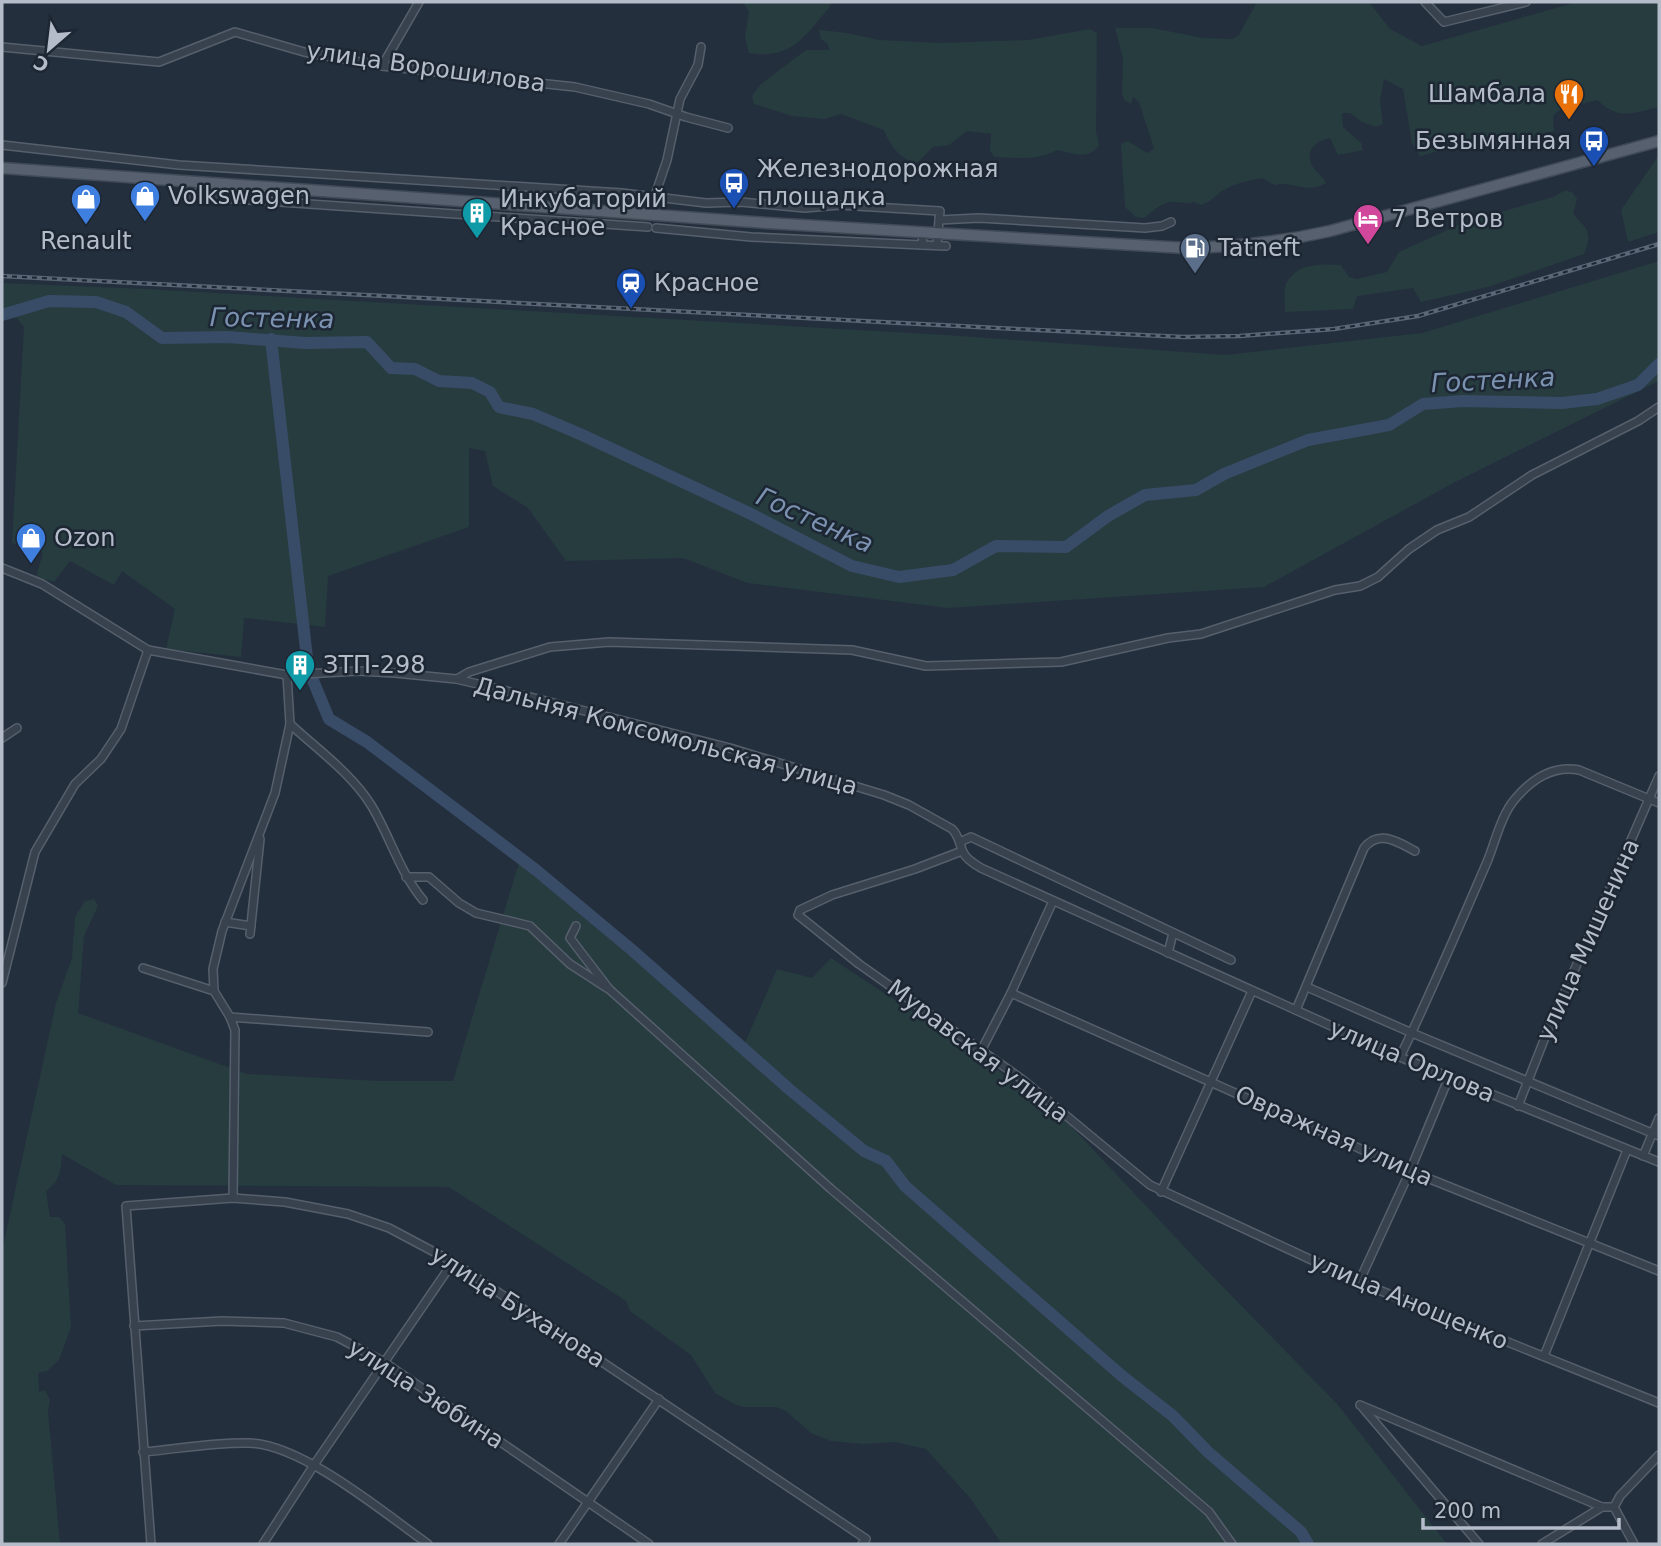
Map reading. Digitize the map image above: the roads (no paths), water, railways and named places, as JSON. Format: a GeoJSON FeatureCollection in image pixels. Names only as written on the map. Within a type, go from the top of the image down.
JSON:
{"type":"FeatureCollection","features":[{"type":"Feature","properties":{"kind":"main road"},"geometry":{"type":"LineString","coordinates":[[2,168],[1132,246],[1231,247],[1309,236],[1659,141]]}},
{"type":"Feature","properties":{"kind":"street"},"geometry":{"type":"LineString","coordinates":[[382,66],[419,2]]}},
{"type":"Feature","properties":{"kind":"street"},"geometry":{"type":"LineString","coordinates":[[1425,2],[1444,22],[1526,2]]}},
{"type":"Feature","properties":{"kind":"street","name":"улица Ворошилова"},"geometry":{"type":"LineString","coordinates":[[2,47],[159,62],[235,32],[304,52],[382,66],[575,87],[649,104],[728,128]]}},
{"type":"Feature","properties":{"kind":"street"},"geometry":{"type":"LineString","coordinates":[[649,213],[667,160],[675,114],[698,65],[701,47]]}},
{"type":"Feature","properties":{"kind":"street"},"geometry":{"type":"LineString","coordinates":[[2,145],[179,165],[622,193],[706,203],[741,202],[805,208],[839,205],[940,211],[937,245]]}},
{"type":"Feature","properties":{"kind":"street"},"geometry":{"type":"LineString","coordinates":[[192,183],[190,196],[751,237],[946,246]]}},
{"type":"Feature","properties":{"kind":"street"},"geometry":{"type":"LineString","coordinates":[[939,220],[979,218],[1145,228],[1171,222]]}},
{"type":"Feature","properties":{"kind":"street"},"geometry":{"type":"LineString","coordinates":[[922,245],[923,232]]}},
{"type":"Feature","properties":{"kind":"street"},"geometry":{"type":"LineString","coordinates":[[456,680],[468,673],[550,647],[610,642],[852,650],[926,666],[1061,662],[1168,638],[1201,634],[1335,590],[1360,586],[1378,577],[1409,549],[1437,530],[1469,517],[1532,475],[1659,407]]}},
{"type":"Feature","properties":{"kind":"street"},"geometry":{"type":"LineString","coordinates":[[2,568],[41,584],[148,650],[121,729],[101,759],[75,785],[54,816],[35,852],[2,983]]}},
{"type":"Feature","properties":{"kind":"street","name":"Дальняя Комсомольская улица"},"geometry":{"type":"LineString","coordinates":[[148,650],[287,675],[358,671],[456,680],[730,748],[884,796],[909,805],[952,829],[960,842]]}},
{"type":"Feature","properties":{"kind":"street"},"geometry":{"type":"LineString","coordinates":[[233,1198],[235,1030],[214,992],[214,969],[224,926],[275,793],[290,724],[287,675]]}},
{"type":"Feature","properties":{"kind":"street"},"geometry":{"type":"LineString","coordinates":[[290,724],[344,772],[370,804],[406,877],[423,900]]}},
{"type":"Feature","properties":{"kind":"street"},"geometry":{"type":"LineString","coordinates":[[2,738],[17,728]]}},
{"type":"Feature","properties":{"kind":"street"},"geometry":{"type":"LineString","coordinates":[[1400,1057],[1510,805],[1523,791],[1554,769],[1565,767],[1659,803]]}},
{"type":"Feature","properties":{"kind":"street","name":"улица Мишенина"},"geometry":{"type":"LineString","coordinates":[[1518,1106],[1659,776]]}},
{"type":"Feature","properties":{"kind":"street"},"geometry":{"type":"LineString","coordinates":[[224,926],[251,930],[255,871],[262,828]]}},
{"type":"Feature","properties":{"kind":"street"},"geometry":{"type":"LineString","coordinates":[[962,851],[960,842],[971,837],[1231,960]]}},
{"type":"Feature","properties":{"kind":"street"},"geometry":{"type":"LineString","coordinates":[[1296,1010],[1368,842],[1379,837],[1387,838],[1415,851]]}},
{"type":"Feature","properties":{"kind":"street","name":"улица Орлова"},"geometry":{"type":"LineString","coordinates":[[962,851],[981,868],[1252,991],[1400,1057],[1659,1162]]}},
{"type":"Feature","properties":{"kind":"street","name":"Муравская улица"},"geometry":{"type":"LineString","coordinates":[[962,851],[832,895],[800,910],[798,915],[859,964],[1023,1080],[1161,1192]]}},
{"type":"Feature","properties":{"kind":"street"},"geometry":{"type":"LineString","coordinates":[[406,877],[429,877],[459,903],[476,913],[530,926],[570,964],[609,989]]}},
{"type":"Feature","properties":{"kind":"street"},"geometry":{"type":"LineString","coordinates":[[982,1049],[1053,901]]}},
{"type":"Feature","properties":{"kind":"street"},"geometry":{"type":"LineString","coordinates":[[576,926],[570,938],[609,989],[831,1189],[1209,1512],[1232,1544]]}},
{"type":"Feature","properties":{"kind":"street"},"geometry":{"type":"LineString","coordinates":[[1168,953],[1173,933]]}},
{"type":"Feature","properties":{"kind":"street"},"geometry":{"type":"LineString","coordinates":[[143,968],[214,992]]}},
{"type":"Feature","properties":{"kind":"street","name":"улица Орлова"},"geometry":{"type":"LineString","coordinates":[[1307,987],[1656,1134]]}},
{"type":"Feature","properties":{"kind":"street"},"geometry":{"type":"LineString","coordinates":[[1161,1192],[1252,991]]}},
{"type":"Feature","properties":{"kind":"street","name":"Овражная улица"},"geometry":{"type":"LineString","coordinates":[[1011,993],[1410,1171],[1659,1272]]}},
{"type":"Feature","properties":{"kind":"street"},"geometry":{"type":"LineString","coordinates":[[230,1017],[428,1032]]}},
{"type":"Feature","properties":{"kind":"street"},"geometry":{"type":"LineString","coordinates":[[1359,1283],[1449,1077]]}},
{"type":"Feature","properties":{"kind":"street"},"geometry":{"type":"LineString","coordinates":[[1643,1156],[1656,1134],[1659,1118]]}},
{"type":"Feature","properties":{"kind":"street"},"geometry":{"type":"LineString","coordinates":[[1544,1356],[1627,1150]]}},
{"type":"Feature","properties":{"kind":"street","name":"улица Анощенко"},"geometry":{"type":"LineString","coordinates":[[1161,1192],[1359,1283],[1659,1403]]}},
{"type":"Feature","properties":{"kind":"street","name":"улица Буханова"},"geometry":{"type":"LineString","coordinates":[[134,1326],[126,1206],[233,1198],[285,1202],[348,1214],[389,1228],[453,1262],[659,1399],[864,1542]]}},
{"type":"Feature","properties":{"kind":"street"},"geometry":{"type":"LineString","coordinates":[[263,1544],[453,1262]]}},
{"type":"Feature","properties":{"kind":"street","name":"улица Зюбина"},"geometry":{"type":"LineString","coordinates":[[134,1326],[222,1321],[284,1323],[337,1337],[384,1362],[649,1544]]}},
{"type":"Feature","properties":{"kind":"street"},"geometry":{"type":"LineString","coordinates":[[134,1326],[150,1544]]}},
{"type":"Feature","properties":{"kind":"street"},"geometry":{"type":"LineString","coordinates":[[559,1544],[659,1399]]}},
{"type":"Feature","properties":{"kind":"street"},"geometry":{"type":"LineString","coordinates":[[1479,1544],[1360,1405],[1602,1507],[1614,1507]]}},
{"type":"Feature","properties":{"kind":"street"},"geometry":{"type":"LineString","coordinates":[[143,1452],[251,1442],[290,1451],[314,1465],[416,1541],[428,1544]]}},
{"type":"Feature","properties":{"kind":"street"},"geometry":{"type":"LineString","coordinates":[[1634,1544],[1614,1507],[1620,1496],[1659,1455]]}},
{"type":"Feature","properties":{"kind":"street"},"geometry":{"type":"LineString","coordinates":[[1542,1544],[1602,1507]]}},
{"type":"Feature","properties":{"kind":"waterway","name":"Гостенка"},"geometry":{"type":"LineString","coordinates":[[2,315],[49,301],[96,302],[126,312],[162,338],[228,337],[305,343],[367,342],[391,368],[415,369],[439,381],[472,383],[490,392],[499,407],[533,414],[580,434],[749,513],[852,566],[899,577],[953,570],[996,546],[1066,547],[1108,516],[1145,495],[1196,490],[1224,474],[1308,440],[1389,425],[1423,404],[1463,401],[1562,403],[1597,399],[1638,385],[1659,364]]}},
{"type":"Feature","properties":{"kind":"waterway"},"geometry":{"type":"LineString","coordinates":[[271,339],[308,667]]}},
{"type":"Feature","properties":{"kind":"waterway"},"geometry":{"type":"LineString","coordinates":[[312,678],[329,719],[367,742],[536,870],[632,950],[789,1089],[864,1151],[886,1161],[905,1186],[1122,1376],[1173,1416],[1208,1452],[1301,1532],[1308,1544]]}},
{"type":"Feature","properties":{"kind":"railway"},"geometry":{"type":"LineString","coordinates":[[2,276],[997,328],[1184,337],[1240,336],[1334,329],[1418,316],[1659,244]]}},
{"type":"Feature","properties":{"kind":"place","name":"Шамбала"},"geometry":{"type":"Point","coordinates":[1569,121]}},
{"type":"Feature","properties":{"kind":"place","name":"Безымянная"},"geometry":{"type":"Point","coordinates":[1594,168]}},
{"type":"Feature","properties":{"kind":"place","name":"Железнодорожная площадка"},"geometry":{"type":"Point","coordinates":[734,210]}},
{"type":"Feature","properties":{"kind":"place","name":"Volkswagen"},"geometry":{"type":"Point","coordinates":[145,223]}},
{"type":"Feature","properties":{"kind":"place","name":"Renault"},"geometry":{"type":"Point","coordinates":[86,226]}},
{"type":"Feature","properties":{"kind":"place","name":"Инкубаторий Красное"},"geometry":{"type":"Point","coordinates":[477,240]}},
{"type":"Feature","properties":{"kind":"place","name":"7 Ветров"},"geometry":{"type":"Point","coordinates":[1368,246]}},
{"type":"Feature","properties":{"kind":"place","name":"Tatneft"},"geometry":{"type":"Point","coordinates":[1195,275]}},
{"type":"Feature","properties":{"kind":"place","name":"Красное"},"geometry":{"type":"Point","coordinates":[631,310]}},
{"type":"Feature","properties":{"kind":"place","name":"Ozon"},"geometry":{"type":"Point","coordinates":[31,565]}},
{"type":"Feature","properties":{"kind":"place","name":"ЗТП-298"},"geometry":{"type":"Point","coordinates":[300,692]}}]}
